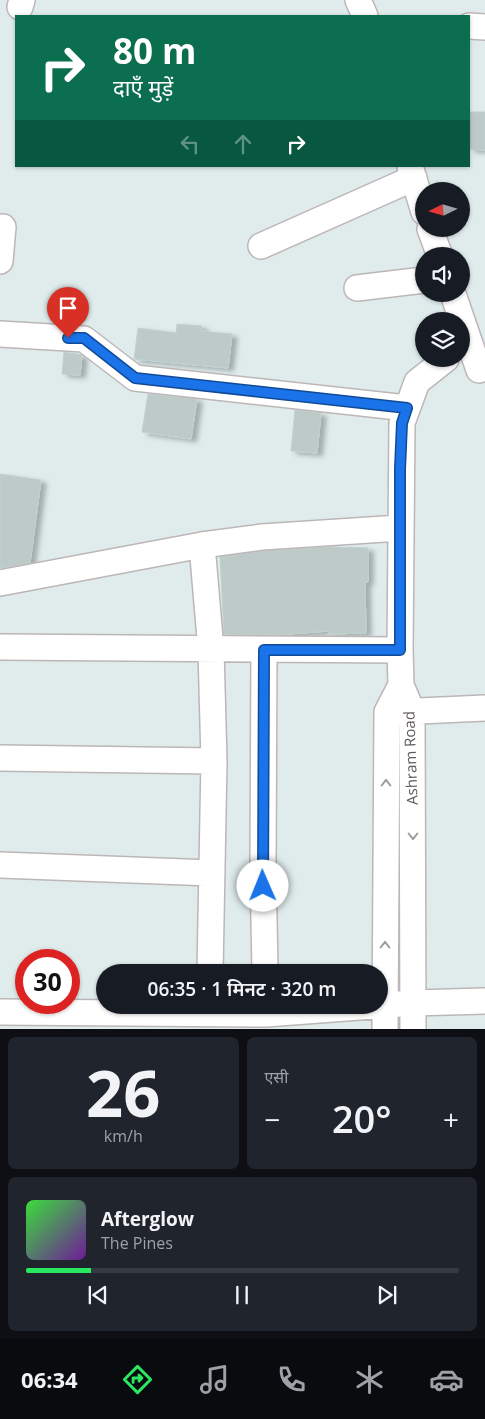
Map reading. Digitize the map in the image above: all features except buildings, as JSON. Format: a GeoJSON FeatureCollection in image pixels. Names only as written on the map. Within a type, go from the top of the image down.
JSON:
{"type":"FeatureCollection","features":[{"type":"Feature","properties":{"kind":"street"},"geometry":{"type":"LineString","coordinates":[[358,0],[365,15]]}},
{"type":"Feature","properties":{"kind":"street"},"geometry":{"type":"LineString","coordinates":[[470,26],[485,28]]}},
{"type":"Feature","properties":{"kind":"street"},"geometry":{"type":"LineString","coordinates":[[262,246],[412,172]]}},
{"type":"Feature","properties":{"kind":"street"},"geometry":{"type":"LineString","coordinates":[[0,261],[3,227]]}},
{"type":"Feature","properties":{"kind":"street"},"geometry":{"type":"LineString","coordinates":[[357,288],[415,281]]}},
{"type":"Feature","properties":{"kind":"street"},"geometry":{"type":"LineString","coordinates":[[457,302],[482,370]]}},
{"type":"Feature","properties":{"kind":"street"},"geometry":{"type":"LineString","coordinates":[[0,334],[84,338],[135,378],[407,408]]}},
{"type":"Feature","properties":{"kind":"street"},"geometry":{"type":"LineString","coordinates":[[470,366],[482,370]]}},
{"type":"Feature","properties":{"kind":"street"},"geometry":{"type":"LineString","coordinates":[[400,685],[402,423],[417,382],[436,367]]}},
{"type":"Feature","properties":{"kind":"street"},"geometry":{"type":"LineString","coordinates":[[0,583],[202,545],[262,537],[400,528]]}},
{"type":"Feature","properties":{"kind":"street"},"geometry":{"type":"LineString","coordinates":[[202,545],[211,650],[214,761],[210,964]]}},
{"type":"Feature","properties":{"kind":"street"},"geometry":{"type":"LineString","coordinates":[[0,647],[400,650]]}},
{"type":"Feature","properties":{"kind":"street"},"geometry":{"type":"LineString","coordinates":[[264,650],[263,868],[265,964]]}},
{"type":"Feature","properties":{"kind":"street","name":"Ashram Road"},"geometry":{"type":"LineString","coordinates":[[400,685],[412,711],[413,1029]]}},
{"type":"Feature","properties":{"kind":"street","name":"Ashram Road"},"geometry":{"type":"LineString","coordinates":[[385,1017],[387,712],[400,685]]}},
{"type":"Feature","properties":{"kind":"street"},"geometry":{"type":"LineString","coordinates":[[387,712],[485,708]]}},
{"type":"Feature","properties":{"kind":"street"},"geometry":{"type":"LineString","coordinates":[[0,758],[214,761]]}},
{"type":"Feature","properties":{"kind":"street"},"geometry":{"type":"LineString","coordinates":[[0,865],[212,873]]}},
{"type":"Feature","properties":{"kind":"street"},"geometry":{"type":"LineString","coordinates":[[9,1018],[74,1021],[198,1015],[256,1015],[307,1020],[385,1017],[413,1003],[485,1001]]}},
{"type":"Feature","properties":{"kind":"route"},"geometry":{"type":"LineString","coordinates":[[68,338],[84,338],[135,378],[407,408],[402,423],[400,469],[400,650],[264,650],[263,886]]}}]}
